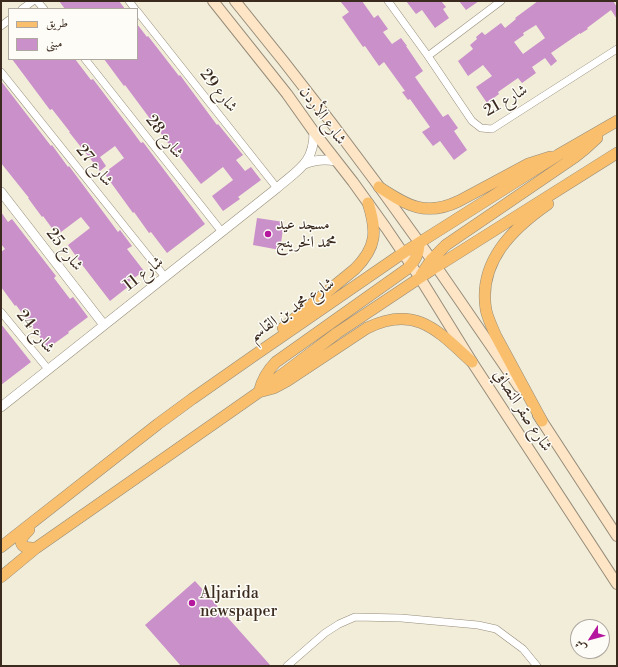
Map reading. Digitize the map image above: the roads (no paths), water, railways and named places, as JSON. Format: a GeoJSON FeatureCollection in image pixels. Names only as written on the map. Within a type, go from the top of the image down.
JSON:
{"type":"FeatureCollection","features":[{"type":"Feature","properties":{"kind":"main road","name":"شارع الأردن"},"geometry":{"type":"LineString","coordinates":[[212,1],[288,94],[314,132],[368,203],[403,253]]}},
{"type":"Feature","properties":{"kind":"main road","name":"شارع الأردن"},"geometry":{"type":"LineString","coordinates":[[235,1],[301,84],[420,242]]}},
{"type":"Feature","properties":{"kind":"main road"},"geometry":{"type":"LineString","coordinates":[[267,68],[277,67],[281,61],[281,58]]}},
{"type":"Feature","properties":{"kind":"main road"},"geometry":{"type":"LineString","coordinates":[[288,94],[287,90],[289,86],[297,82],[301,84]]}},
{"type":"Feature","properties":{"kind":"main road","name":"شارع محمد بن القاسم"},"geometry":{"type":"LineString","coordinates":[[1,547],[158,424],[252,357],[420,242],[558,155],[617,121]]}},
{"type":"Feature","properties":{"kind":"main road"},"geometry":{"type":"LineString","coordinates":[[1,576],[36,548],[259,392],[337,333],[420,278],[434,263],[441,250],[450,242],[585,150],[602,131]]}},
{"type":"Feature","properties":{"kind":"main road"},"geometry":{"type":"LineString","coordinates":[[434,263],[616,153]]}},
{"type":"Feature","properties":{"kind":"main road"},"geometry":{"type":"LineString","coordinates":[[542,421],[490,322],[486,310],[485,297],[488,276],[495,256],[508,238],[518,228],[588,176],[616,153]]}},
{"type":"Feature","properties":{"kind":"main road"},"geometry":{"type":"LineString","coordinates":[[380,187],[404,203],[422,208],[441,208],[459,201],[528,164],[543,158],[558,155]]}},
{"type":"Feature","properties":{"kind":"main road"},"geometry":{"type":"LineString","coordinates":[[252,357],[272,338],[362,262],[371,246],[373,237],[373,218],[368,203]]}},
{"type":"Feature","properties":{"kind":"main road"},"geometry":{"type":"LineString","coordinates":[[259,392],[267,373],[276,362],[411,265],[419,251],[420,242]]}},
{"type":"Feature","properties":{"kind":"main road","name":"شارع صقر النصافي"},"geometry":{"type":"LineString","coordinates":[[420,242],[542,421],[617,536]]}},
{"type":"Feature","properties":{"kind":"main road","name":"شارع صقر النصافي"},"geometry":{"type":"LineString","coordinates":[[403,253],[472,362],[617,584]]}},
{"type":"Feature","properties":{"kind":"main road"},"geometry":{"type":"LineString","coordinates":[[259,392],[280,385],[367,328],[390,320],[414,320],[426,324],[436,330],[472,362]]}},
{"type":"Feature","properties":{"kind":"main road"},"geometry":{"type":"LineString","coordinates":[[36,548],[26,547],[23,545],[21,542],[23,535],[134,452],[148,439],[158,424]]}},
{"type":"Feature","properties":{"kind":"street"},"geometry":{"type":"LineString","coordinates":[[23,8],[33,1]]}},
{"type":"Feature","properties":{"kind":"street","name":"شارع 21"},"geometry":{"type":"LineString","coordinates":[[388,1],[428,56],[472,121],[481,128],[492,129],[617,48]]}},
{"type":"Feature","properties":{"kind":"street"},"geometry":{"type":"LineString","coordinates":[[428,56],[501,1]]}},
{"type":"Feature","properties":{"kind":"street","name":"شارع 29"},"geometry":{"type":"LineString","coordinates":[[138,13],[277,188]]}},
{"type":"Feature","properties":{"kind":"street","name":"شارع 28"},"geometry":{"type":"LineString","coordinates":[[86,60],[222,232]]}},
{"type":"Feature","properties":{"kind":"street","name":"شارع 27"},"geometry":{"type":"LineString","coordinates":[[1,72],[164,277]]}},
{"type":"Feature","properties":{"kind":"street","name":"شارع 11"},"geometry":{"type":"LineString","coordinates":[[305,164],[312,149],[314,132]]}},
{"type":"Feature","properties":{"kind":"street","name":"شارع 11"},"geometry":{"type":"LineString","coordinates":[[1,407],[222,232],[305,164],[320,159],[336,161]]}},
{"type":"Feature","properties":{"kind":"street","name":"شارع 25"},"geometry":{"type":"LineString","coordinates":[[1,192],[104,325]]}},
{"type":"Feature","properties":{"kind":"street","name":"شارع 24"},"geometry":{"type":"LineString","coordinates":[[1,312],[48,369]]}},
{"type":"Feature","properties":{"kind":"street"},"geometry":{"type":"LineString","coordinates":[[287,666],[325,632],[355,617],[401,618],[470,624],[496,629],[522,649],[537,666]]}},
{"type":"Feature","properties":{"kind":"place","name":"مسجد عيد محمد الخرينج"},"geometry":{"type":"Point","coordinates":[268,234]}},
{"type":"Feature","properties":{"kind":"place","name":"Aljarida newspaper"},"geometry":{"type":"Point","coordinates":[192,603]}}]}
